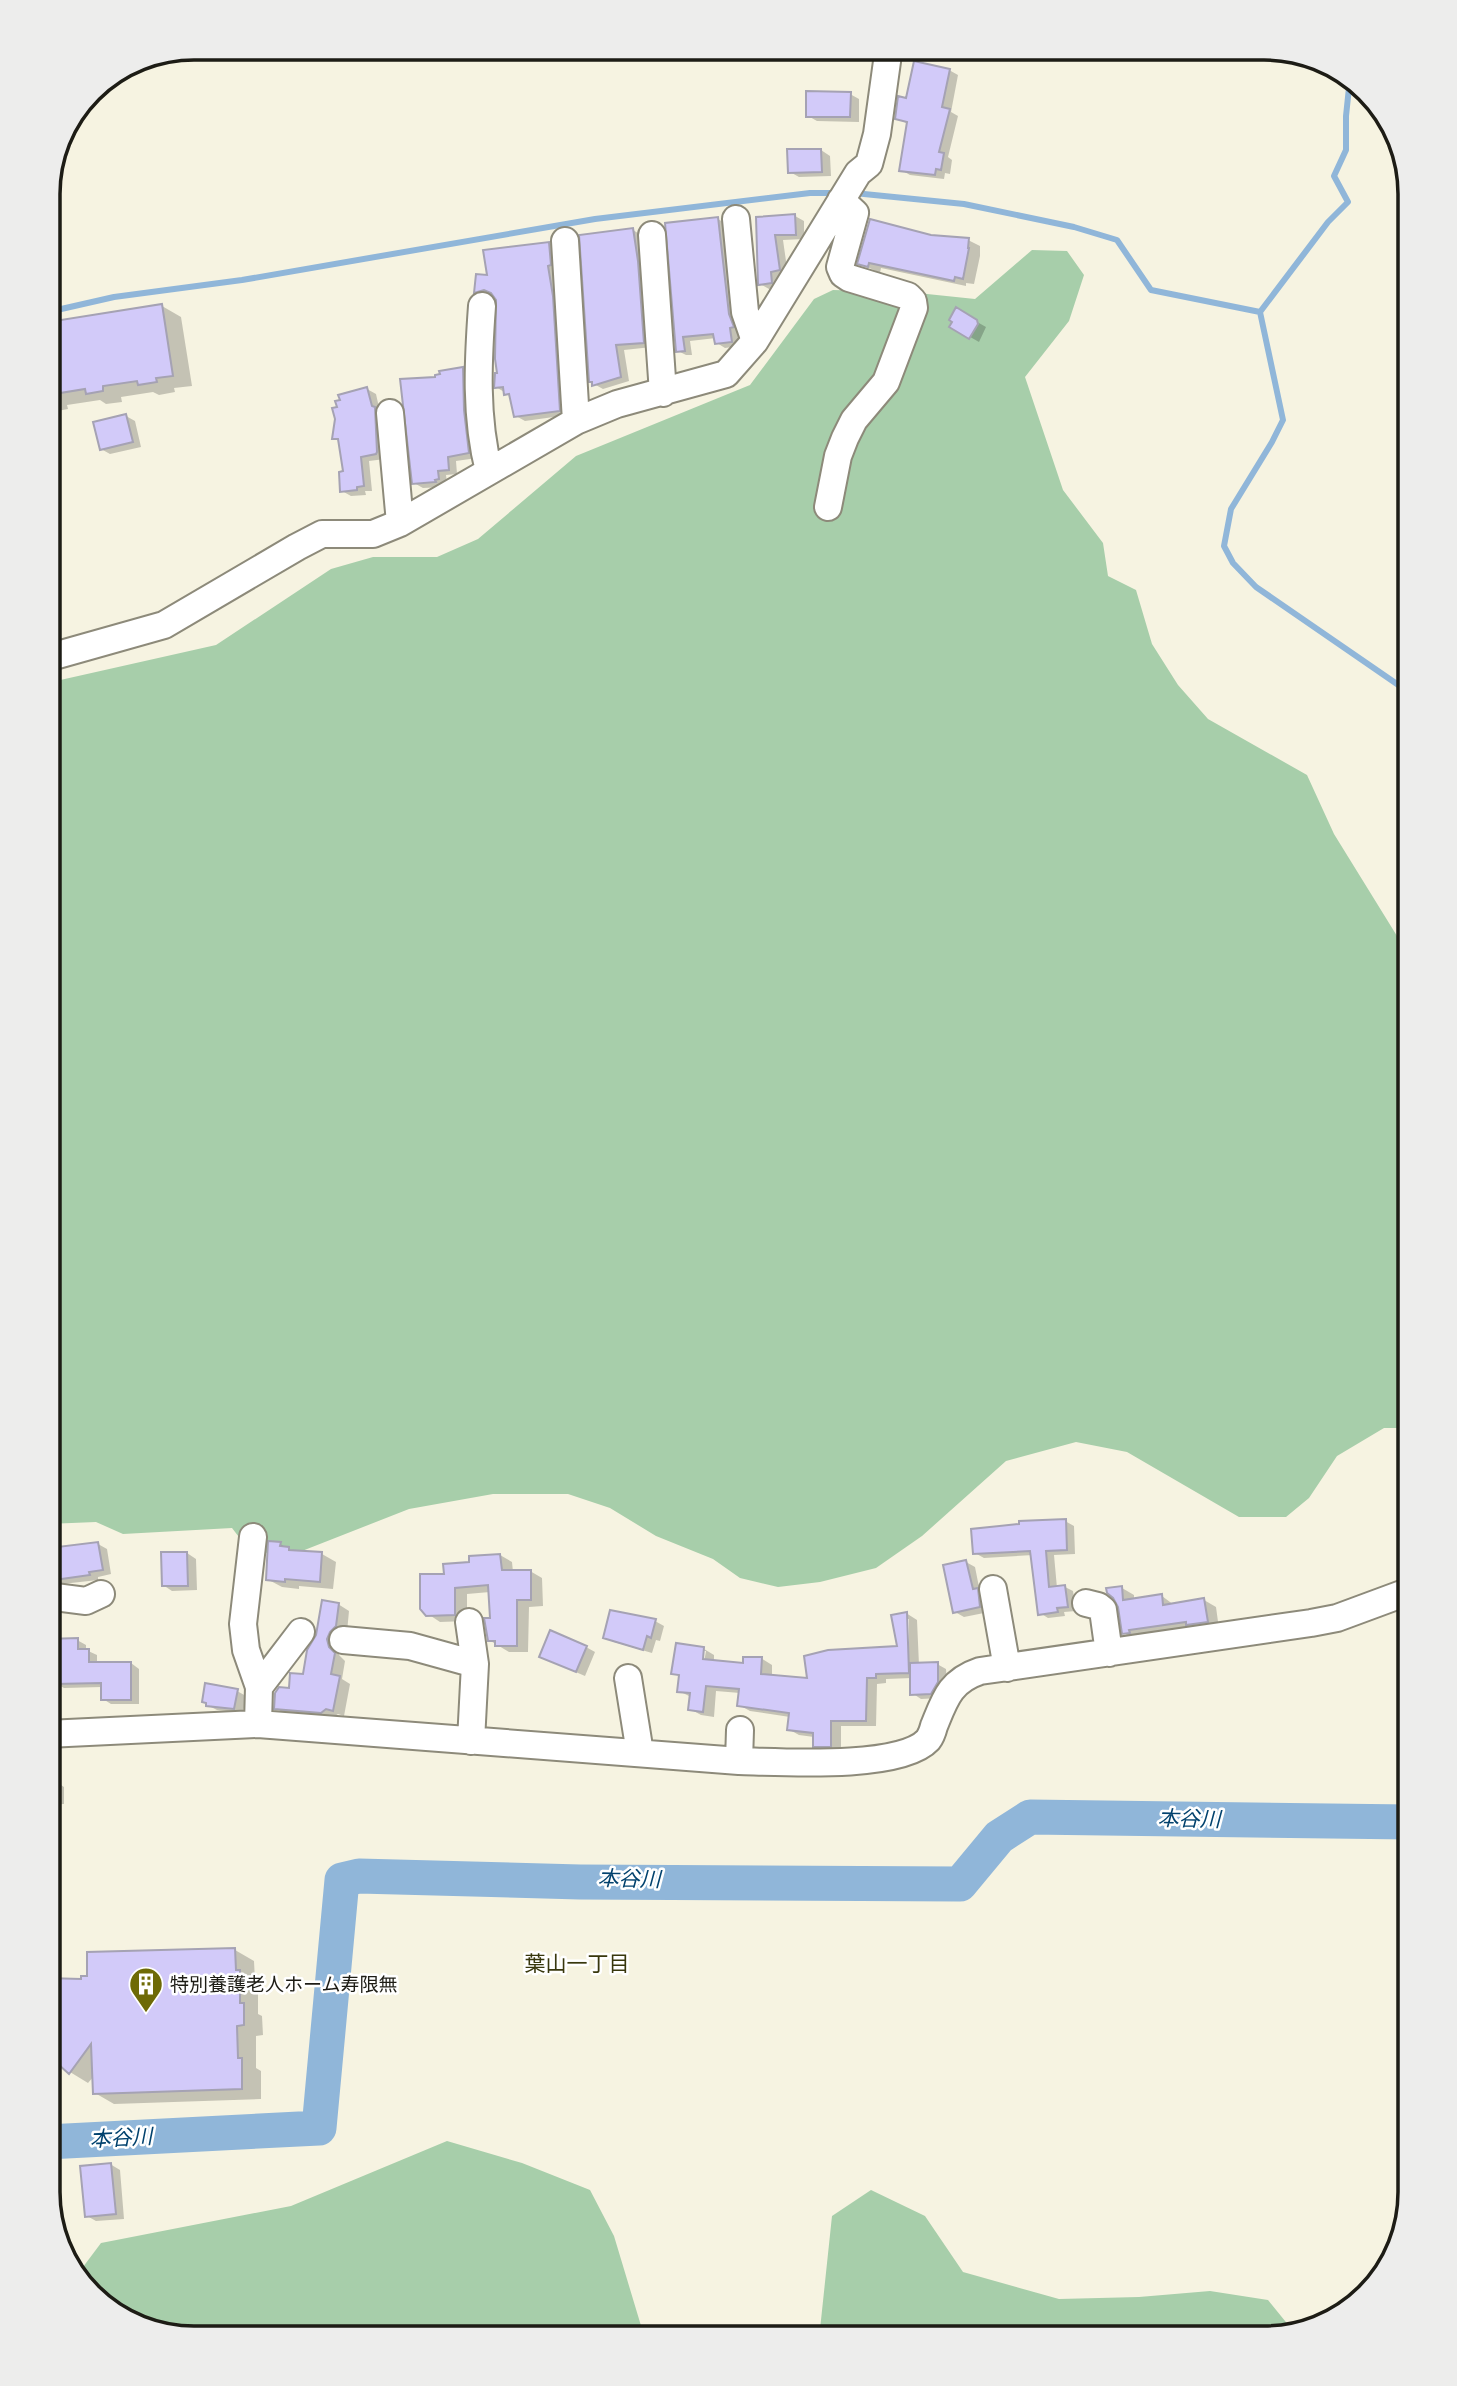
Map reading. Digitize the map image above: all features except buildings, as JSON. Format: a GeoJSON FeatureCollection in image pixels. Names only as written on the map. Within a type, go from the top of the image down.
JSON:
{"type":"FeatureCollection","features":[{"type":"Feature","properties":{"kind":"street"},"geometry":{"type":"LineString","coordinates":[[60,654],[164,625],[322,534],[373,534],[400,523],[576,421],[617,404],[726,374],[755,341],[858,173],[869,164],[877,134],[887,60]]}},
{"type":"Feature","properties":{"kind":"street"},"geometry":{"type":"LineString","coordinates":[[828,507],[838,456],[845,438],[854,419],[886,382],[914,309],[908,296],[843,274],[840,267],[855,214],[841,200]]}},
{"type":"Feature","properties":{"kind":"street"},"geometry":{"type":"LineString","coordinates":[[736,219],[745,312],[755,341]]}},
{"type":"Feature","properties":{"kind":"street"},"geometry":{"type":"LineString","coordinates":[[652,235],[663,393]]}},
{"type":"Feature","properties":{"kind":"street"},"geometry":{"type":"LineString","coordinates":[[565,241],[576,421]]}},
{"type":"Feature","properties":{"kind":"street"},"geometry":{"type":"LineString","coordinates":[[482,306],[478,388],[484,451],[489,471]]}},
{"type":"Feature","properties":{"kind":"street"},"geometry":{"type":"LineString","coordinates":[[390,413],[400,523]]}},
{"type":"Feature","properties":{"kind":"street"},"geometry":{"type":"LineString","coordinates":[[253,1538],[243,1623],[246,1650],[259,1687],[258,1724]]}},
{"type":"Feature","properties":{"kind":"street"},"geometry":{"type":"LineString","coordinates":[[993,1588],[1007,1668]]}},
{"type":"Feature","properties":{"kind":"street"},"geometry":{"type":"LineString","coordinates":[[60,1598],[86,1601],[101,1594]]}},
{"type":"Feature","properties":{"kind":"street"},"geometry":{"type":"LineString","coordinates":[[60,1733],[258,1724],[739,1761],[850,1761],[914,1750],[929,1739],[946,1696],[967,1676],[1311,1623],[1350,1614],[1397,1596]]}},
{"type":"Feature","properties":{"kind":"street"},"geometry":{"type":"LineString","coordinates":[[1086,1603],[1103,1610],[1109,1653]]}},
{"type":"Feature","properties":{"kind":"street"},"geometry":{"type":"LineString","coordinates":[[469,1622],[475,1664],[471,1741]]}},
{"type":"Feature","properties":{"kind":"street"},"geometry":{"type":"LineString","coordinates":[[259,1687],[301,1632]]}},
{"type":"Feature","properties":{"kind":"street"},"geometry":{"type":"LineString","coordinates":[[343,1640],[410,1646],[475,1664]]}},
{"type":"Feature","properties":{"kind":"street"},"geometry":{"type":"LineString","coordinates":[[628,1678],[640,1753]]}},
{"type":"Feature","properties":{"kind":"street"},"geometry":{"type":"LineString","coordinates":[[739,1761],[740,1730]]}},
{"type":"Feature","properties":{"kind":"green space"},"geometry":{"type":"Polygon","coordinates":[[[1032,250],[1067,251],[1084,275],[1069,321],[1025,377],[1063,490],[1103,543],[1108,576],[1136,590],[1152,644],[1178,685],[1208,719],[1307,775],[1334,834],[1397,936],[1397,1428],[1384,1428],[1337,1456],[1309,1498],[1286,1517],[1239,1517],[1127,1452],[1076,1442],[1006,1461],[922,1536],[876,1568],[820,1582],[778,1587],[740,1578],[713,1559],[656,1536],[610,1508],[568,1494],[493,1494],[409,1509],[302,1551],[279,1555],[256,1551],[242,1541],[232,1528],[123,1534],[96,1522],[60,1523],[60,680],[216,645],[331,569],[373,557],[437,557],[478,539],[576,456],[750,385],[814,299],[833,290],[908,292],[975,299],[1032,250]]]}},
{"type":"Feature","properties":{"kind":"green space"},"geometry":{"type":"Polygon","coordinates":[[[447,2141],[522,2163],[590,2190],[614,2236],[641,2326],[185,2326],[167,2324],[134,2313],[105,2293],[83,2268],[101,2243],[291,2206],[447,2141]]]}},
{"type":"Feature","properties":{"kind":"green space"},"geometry":{"type":"Polygon","coordinates":[[[871,2190],[925,2216],[963,2272],[1059,2299],[1139,2297],[1210,2291],[1268,2300],[1288,2324],[820,2326],[832,2216],[871,2190]]]}},
{"type":"Feature","properties":{"kind":"waterway"},"geometry":{"type":"LineString","coordinates":[[1349,90],[1346,150],[1334,176],[1348,202],[1328,222],[1260,312],[1283,420],[1231,509],[1224,546],[1233,563],[1256,587],[1397,684]]}},
{"type":"Feature","properties":{"kind":"waterway"},"geometry":{"type":"LineString","coordinates":[[60,309],[114,297],[242,280],[595,219],[810,193],[836,193]]}},
{"type":"Feature","properties":{"kind":"waterway"},"geometry":{"type":"LineString","coordinates":[[854,193],[964,204],[1074,227],[1117,240],[1151,290],[1260,312]]}},
{"type":"Feature","properties":{"kind":"waterway","name":"本谷川"},"geometry":{"type":"LineString","coordinates":[[60,2141],[319,2128],[342,1880],[359,1876],[580,1882],[960,1884],[999,1837],[1030,1817],[1397,1822]]}},
{"type":"Feature","properties":{"kind":"place","name":"特別養護老人ホーム寿限無"},"geometry":{"type":"Point","coordinates":[146,2014]}},
{"type":"Feature","properties":{"kind":"district","name":"葉山一丁目"},"geometry":{"type":"Point","coordinates":[577,1964]}}]}
